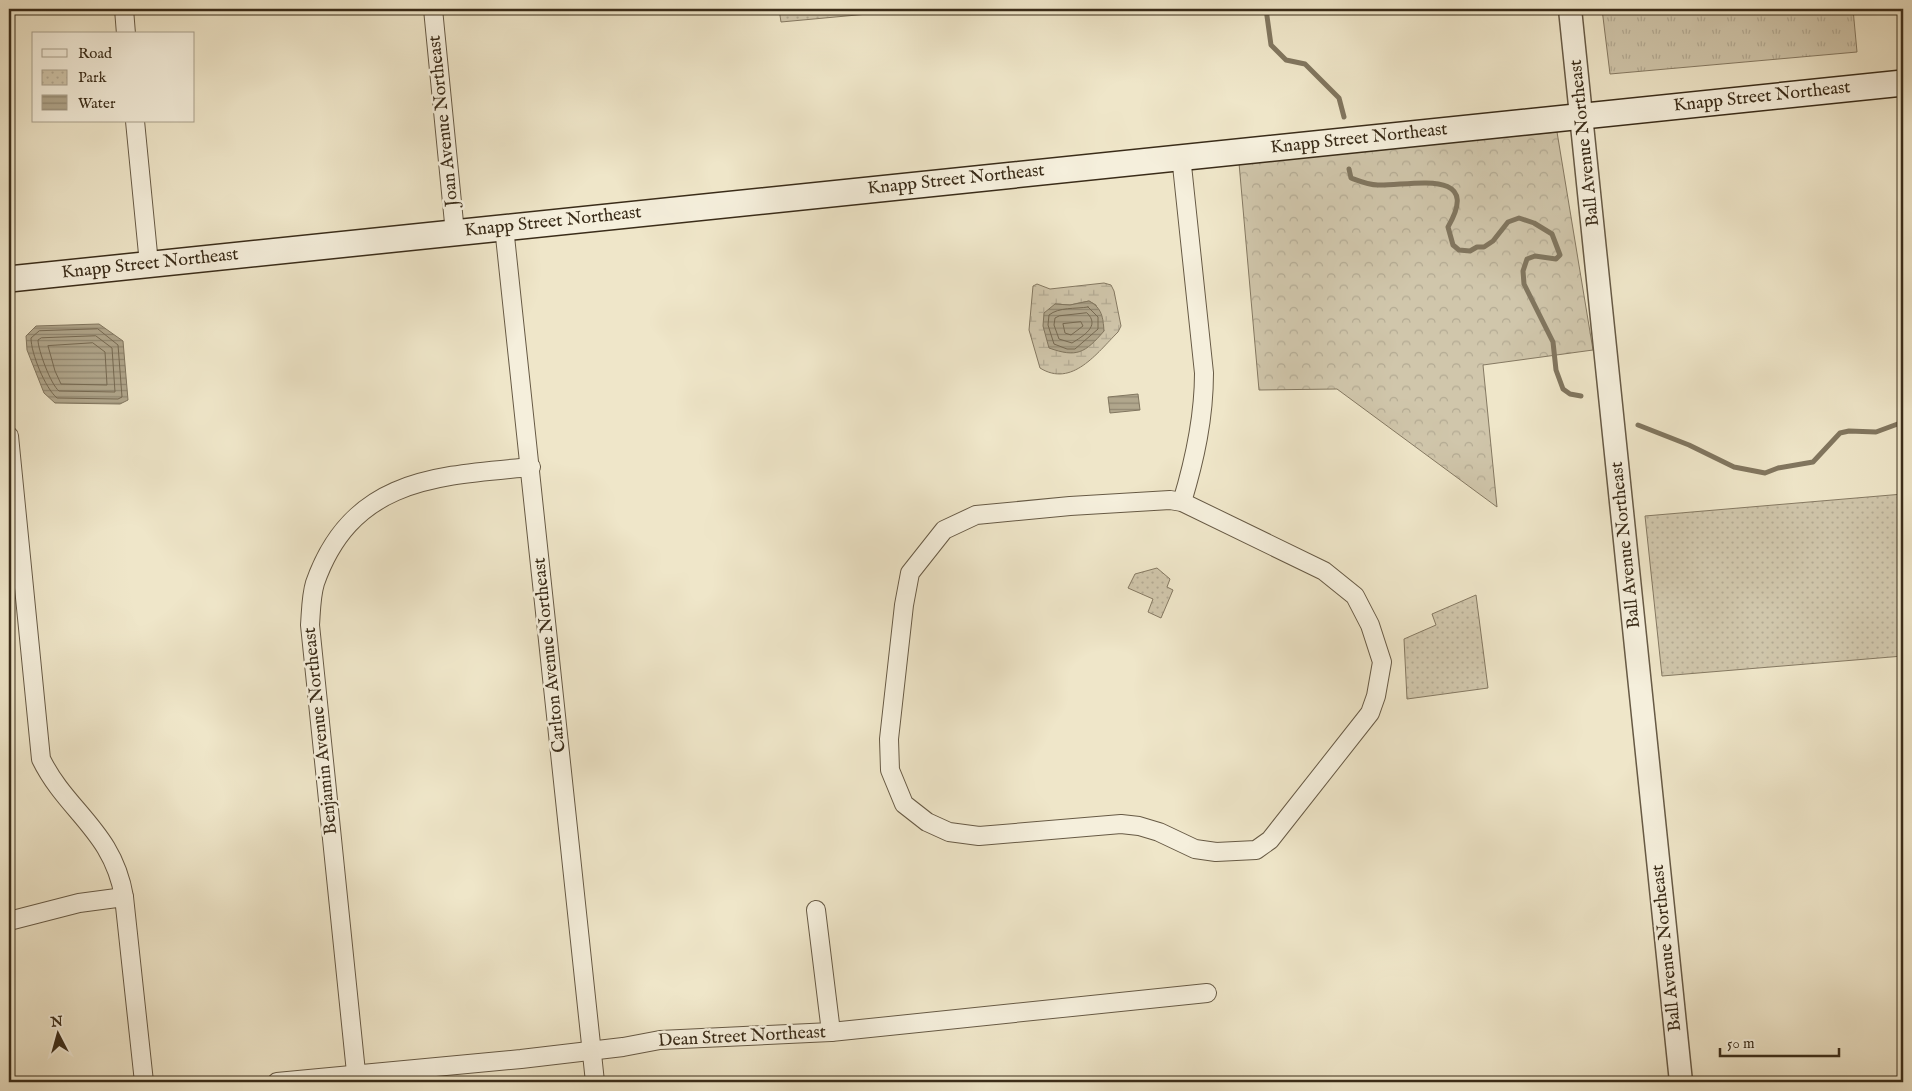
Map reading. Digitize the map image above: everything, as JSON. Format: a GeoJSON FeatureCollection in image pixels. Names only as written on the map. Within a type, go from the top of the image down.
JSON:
{"type":"FeatureCollection","features":[{"type":"Feature","properties":{"kind":"main road","name":"Knapp Street Northeast"},"geometry":{"type":"LineString","coordinates":[[9,279],[1181,156],[1903,83]]}},
{"type":"Feature","properties":{"kind":"street"},"geometry":{"type":"LineString","coordinates":[[124,9],[126,32]]}},
{"type":"Feature","properties":{"kind":"street","name":"Joan Avenue Northeast"},"geometry":{"type":"LineString","coordinates":[[433,9],[454,233]]}},
{"type":"Feature","properties":{"kind":"street","name":"Ball Avenue Northeast"},"geometry":{"type":"LineString","coordinates":[[1570,9],[1681,1082]]}},
{"type":"Feature","properties":{"kind":"street"},"geometry":{"type":"LineString","coordinates":[[135,122],[149,264]]}},
{"type":"Feature","properties":{"kind":"street"},"geometry":{"type":"LineString","coordinates":[[1181,156],[1204,373],[1204,400],[1195,458],[1182,502]]}},
{"type":"Feature","properties":{"kind":"street","name":"Carlton Avenue Northeast"},"geometry":{"type":"LineString","coordinates":[[504,228],[531,467],[595,1082]]}},
{"type":"Feature","properties":{"kind":"street"},"geometry":{"type":"LineString","coordinates":[[9,436],[41,759],[54,781],[79,810],[110,852],[117,868],[124,897],[144,1082]]}},
{"type":"Feature","properties":{"kind":"street","name":"Benjamin Avenue Northeast"},"geometry":{"type":"LineString","coordinates":[[357,1078],[310,625],[315,584],[330,553],[346,528],[370,504],[406,486],[445,475],[531,467]]}},
{"type":"Feature","properties":{"kind":"street"},"geometry":{"type":"LineString","coordinates":[[1170,500],[1182,502],[1324,571],[1355,596],[1370,625],[1382,662],[1376,696],[1370,713],[1270,840],[1256,850],[1216,852],[1195,849],[1159,832],[1139,826],[1121,824],[979,836],[949,832],[927,822],[904,804],[890,770],[889,739],[904,604],[910,573],[944,530],[976,515],[1070,506],[1170,500]]}},
{"type":"Feature","properties":{"kind":"street"},"geometry":{"type":"LineString","coordinates":[[9,921],[79,903],[124,897]]}},
{"type":"Feature","properties":{"kind":"street"},"geometry":{"type":"LineString","coordinates":[[816,910],[830,1032]]}},
{"type":"Feature","properties":{"kind":"street","name":"Dean Street Northeast"},"geometry":{"type":"LineString","coordinates":[[276,1082],[357,1078],[623,1047],[660,1040],[830,1032],[1207,993]]}},
{"type":"Feature","properties":{"kind":"green space"},"geometry":{"type":"Polygon","coordinates":[[[779,9],[922,9],[781,22],[779,9]]]}},
{"type":"Feature","properties":{"kind":"green space"},"geometry":{"type":"Polygon","coordinates":[[[1602,9],[1853,9],[1857,52],[1610,74],[1602,9]]]}},
{"type":"Feature","properties":{"kind":"green space"},"geometry":{"type":"Polygon","coordinates":[[[1557,132],[1593,350],[1483,365],[1497,507],[1337,389],[1259,390],[1239,163],[1557,132]]]}},
{"type":"Feature","properties":{"kind":"green space"},"geometry":{"type":"Polygon","coordinates":[[[1104,283],[1111,285],[1121,326],[1118,332],[1093,358],[1073,371],[1063,374],[1052,373],[1040,368],[1029,330],[1033,286],[1037,284],[1050,289],[1104,283]],[[1089,301],[1070,305],[1055,304],[1104,331],[1096,305],[1089,301]]]}},
{"type":"Feature","properties":{"kind":"green space"},"geometry":{"type":"Polygon","coordinates":[[[1903,494],[1903,656],[1662,676],[1645,516],[1903,494]]]}},
{"type":"Feature","properties":{"kind":"green space"},"geometry":{"type":"Polygon","coordinates":[[[1157,568],[1170,579],[1167,587],[1173,590],[1161,618],[1148,612],[1153,599],[1128,588],[1135,574],[1157,568]]]}},
{"type":"Feature","properties":{"kind":"green space"},"geometry":{"type":"Polygon","coordinates":[[[1476,595],[1488,688],[1407,699],[1404,639],[1436,625],[1432,614],[1476,595]]]}},
{"type":"Feature","properties":{"kind":"water"},"geometry":{"type":"Polygon","coordinates":[[[1089,301],[1101,313],[1104,331],[1086,349],[1080,352],[1067,353],[1049,348],[1043,326],[1044,313],[1055,304],[1070,305],[1089,301]]]}},
{"type":"Feature","properties":{"kind":"water"},"geometry":{"type":"Polygon","coordinates":[[[99,324],[123,341],[128,400],[120,404],[55,403],[44,393],[27,350],[26,336],[36,326],[99,324]]]}},
{"type":"Feature","properties":{"kind":"water"},"geometry":{"type":"Polygon","coordinates":[[[1138,394],[1140,410],[1110,413],[1108,397],[1138,394]]]}},
{"type":"Feature","properties":{"kind":"waterway"},"geometry":{"type":"LineString","coordinates":[[1266,9],[1271,45],[1286,60],[1305,64],[1339,98],[1344,117]]}},
{"type":"Feature","properties":{"kind":"waterway"},"geometry":{"type":"LineString","coordinates":[[1349,169],[1351,178],[1364,183],[1378,185],[1423,183],[1438,184],[1450,188],[1456,195],[1456,208],[1448,227],[1453,245],[1459,250],[1470,251],[1477,247],[1484,247],[1493,241],[1508,222],[1519,218],[1534,223],[1552,234],[1560,255],[1556,259],[1535,256],[1527,259],[1523,271],[1524,284],[1553,342],[1556,370],[1563,389],[1570,394],[1581,396]]}},
{"type":"Feature","properties":{"kind":"waterway"},"geometry":{"type":"LineString","coordinates":[[1638,425],[1689,445],[1734,467],[1765,473],[1778,468],[1813,462],[1840,433],[1849,431],[1876,432],[1903,422]]}}]}
